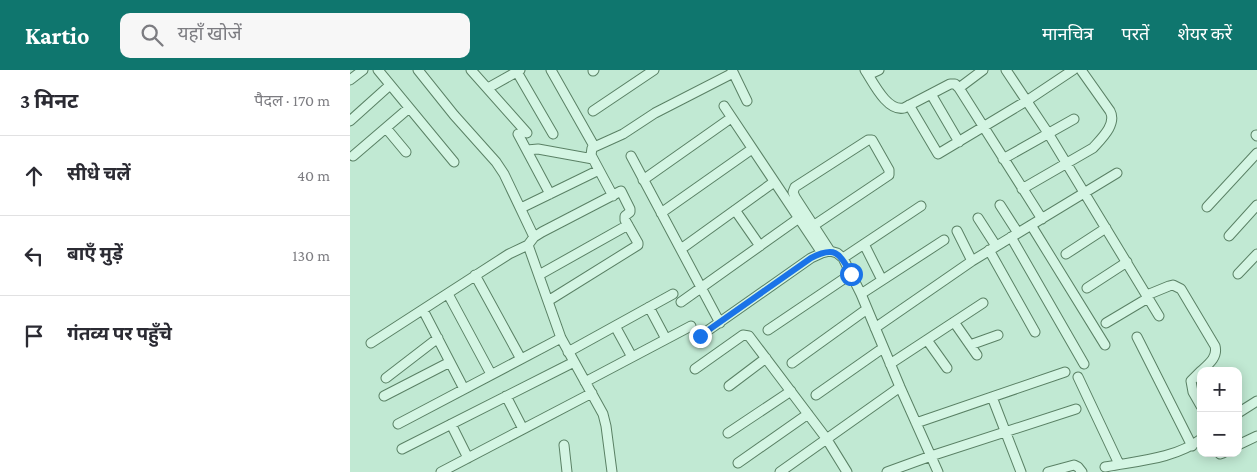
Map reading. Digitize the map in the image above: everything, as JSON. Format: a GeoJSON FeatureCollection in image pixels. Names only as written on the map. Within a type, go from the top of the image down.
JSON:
{"type":"FeatureCollection","features":[{"type":"Feature","properties":{"kind":"street"},"geometry":{"type":"LineString","coordinates":[[350,80],[363,70]]}},
{"type":"Feature","properties":{"kind":"street"},"geometry":{"type":"LineString","coordinates":[[378,70],[454,162]]}},
{"type":"Feature","properties":{"kind":"street"},"geometry":{"type":"LineString","coordinates":[[418,70],[496,162],[534,236]]}},
{"type":"Feature","properties":{"kind":"street"},"geometry":{"type":"LineString","coordinates":[[471,70],[488,88],[522,134],[527,150],[550,194]]}},
{"type":"Feature","properties":{"kind":"street"},"geometry":{"type":"LineString","coordinates":[[551,70],[594,146]]}},
{"type":"Feature","properties":{"kind":"street"},"geometry":{"type":"LineString","coordinates":[[593,111],[654,70]]}},
{"type":"Feature","properties":{"kind":"street"},"geometry":{"type":"LineString","coordinates":[[879,70],[867,73],[893,108],[898,109],[909,105],[950,84],[954,84],[959,88],[1042,219]]}},
{"type":"Feature","properties":{"kind":"street"},"geometry":{"type":"LineString","coordinates":[[959,88],[983,70]]}},
{"type":"Feature","properties":{"kind":"street"},"geometry":{"type":"LineString","coordinates":[[1006,70],[1028,100],[1159,316]]}},
{"type":"Feature","properties":{"kind":"street"},"geometry":{"type":"LineString","coordinates":[[909,105],[938,154],[1028,100],[1073,70]]}},
{"type":"Feature","properties":{"kind":"street"},"geometry":{"type":"LineString","coordinates":[[1022,189],[1093,148],[1112,121],[1110,111],[1081,70]]}},
{"type":"Feature","properties":{"kind":"street"},"geometry":{"type":"LineString","coordinates":[[488,88],[518,71],[553,134]]}},
{"type":"Feature","properties":{"kind":"street"},"geometry":{"type":"LineString","coordinates":[[612,196],[591,151],[594,146],[622,134],[655,113],[732,71],[747,101]]}},
{"type":"Feature","properties":{"kind":"street"},"geometry":{"type":"LineString","coordinates":[[350,121],[390,85]]}},
{"type":"Feature","properties":{"kind":"street"},"geometry":{"type":"LineString","coordinates":[[931,94],[959,142]]}},
{"type":"Feature","properties":{"kind":"street"},"geometry":{"type":"LineString","coordinates":[[724,106],[799,218],[826,252]]}},
{"type":"Feature","properties":{"kind":"street"},"geometry":{"type":"LineString","coordinates":[[353,156],[409,108]]}},
{"type":"Feature","properties":{"kind":"street"},"geometry":{"type":"LineString","coordinates":[[644,180],[732,118]]}},
{"type":"Feature","properties":{"kind":"street"},"geometry":{"type":"LineString","coordinates":[[1003,159],[1074,119]]}},
{"type":"Feature","properties":{"kind":"street"},"geometry":{"type":"LineString","coordinates":[[386,128],[406,152]]}},
{"type":"Feature","properties":{"kind":"street"},"geometry":{"type":"LineString","coordinates":[[813,226],[890,175],[872,140],[868,140],[795,187],[793,192],[795,197],[826,252]]}},
{"type":"Feature","properties":{"kind":"street"},"geometry":{"type":"LineString","coordinates":[[527,150],[532,149],[594,159]]}},
{"type":"Feature","properties":{"kind":"street"},"geometry":{"type":"LineString","coordinates":[[661,213],[752,149]]}},
{"type":"Feature","properties":{"kind":"street"},"geometry":{"type":"LineString","coordinates":[[1207,207],[1257,153]]}},
{"type":"Feature","properties":{"kind":"street"},"geometry":{"type":"LineString","coordinates":[[631,156],[720,323]]}},
{"type":"Feature","properties":{"kind":"street"},"geometry":{"type":"LineString","coordinates":[[521,208],[599,170]]}},
{"type":"Feature","properties":{"kind":"street"},"geometry":{"type":"LineString","coordinates":[[875,328],[972,261],[1117,173]]}},
{"type":"Feature","properties":{"kind":"street"},"geometry":{"type":"LineString","coordinates":[[681,249],[774,182]]}},
{"type":"Feature","properties":{"kind":"street"},"geometry":{"type":"LineString","coordinates":[[371,343],[509,254],[528,245],[534,236],[621,191],[630,210],[625,216],[638,245],[548,301]]}},
{"type":"Feature","properties":{"kind":"street"},"geometry":{"type":"LineString","coordinates":[[1000,205],[1014,235],[1084,364]]}},
{"type":"Feature","properties":{"kind":"street"},"geometry":{"type":"LineString","coordinates":[[1229,236],[1257,205]]}},
{"type":"Feature","properties":{"kind":"street"},"geometry":{"type":"LineString","coordinates":[[843,258],[922,206]]}},
{"type":"Feature","properties":{"kind":"street"},"geometry":{"type":"LineString","coordinates":[[735,210],[760,246]]}},
{"type":"Feature","properties":{"kind":"street"},"geometry":{"type":"LineString","coordinates":[[681,302],[799,218]]}},
{"type":"Feature","properties":{"kind":"street"},"geometry":{"type":"LineString","coordinates":[[978,218],[1035,332]]}},
{"type":"Feature","properties":{"kind":"street"},"geometry":{"type":"LineString","coordinates":[[539,275],[628,225]]}},
{"type":"Feature","properties":{"kind":"street"},"geometry":{"type":"LineString","coordinates":[[1031,225],[1105,345]]}},
{"type":"Feature","properties":{"kind":"street"},"geometry":{"type":"LineString","coordinates":[[1066,254],[1106,228]]}},
{"type":"Feature","properties":{"kind":"street"},"geometry":{"type":"LineString","coordinates":[[957,231],[972,261]]}},
{"type":"Feature","properties":{"kind":"street"},"geometry":{"type":"LineString","coordinates":[[861,294],[944,240]]}},
{"type":"Feature","properties":{"kind":"street"},"geometry":{"type":"LineString","coordinates":[[864,244],[882,280]]}},
{"type":"Feature","properties":{"kind":"street"},"geometry":{"type":"LineString","coordinates":[[528,245],[561,338],[603,414],[612,472]]}},
{"type":"Feature","properties":{"kind":"street"},"geometry":{"type":"LineString","coordinates":[[700,336],[811,258],[826,252],[837,253],[843,258],[861,294],[938,472]]}},
{"type":"Feature","properties":{"kind":"street"},"geometry":{"type":"LineString","coordinates":[[1238,274],[1257,254]]}},
{"type":"Feature","properties":{"kind":"street"},"geometry":{"type":"LineString","coordinates":[[1086,288],[1127,262]]}},
{"type":"Feature","properties":{"kind":"street"},"geometry":{"type":"LineString","coordinates":[[768,330],[851,274]]}},
{"type":"Feature","properties":{"kind":"street"},"geometry":{"type":"LineString","coordinates":[[476,275],[521,359]]}},
{"type":"Feature","properties":{"kind":"street"},"geometry":{"type":"LineString","coordinates":[[1106,323],[1148,297],[1173,285],[1180,289],[1215,346],[1215,356],[1205,367]]}},
{"type":"Feature","properties":{"kind":"street"},"geometry":{"type":"LineString","coordinates":[[448,294],[492,374]]}},
{"type":"Feature","properties":{"kind":"street"},"geometry":{"type":"LineString","coordinates":[[568,352],[674,294]]}},
{"type":"Feature","properties":{"kind":"street"},"geometry":{"type":"LineString","coordinates":[[890,364],[983,303]]}},
{"type":"Feature","properties":{"kind":"street"},"geometry":{"type":"LineString","coordinates":[[649,307],[666,339]]}},
{"type":"Feature","properties":{"kind":"street"},"geometry":{"type":"LineString","coordinates":[[792,363],[867,309]]}},
{"type":"Feature","properties":{"kind":"street"},"geometry":{"type":"LineString","coordinates":[[423,310],[464,389]]}},
{"type":"Feature","properties":{"kind":"street"},"geometry":{"type":"LineString","coordinates":[[954,322],[977,354]]}},
{"type":"Feature","properties":{"kind":"street"},"geometry":{"type":"LineString","coordinates":[[615,326],[632,357]]}},
{"type":"Feature","properties":{"kind":"street"},"geometry":{"type":"LineString","coordinates":[[585,382],[691,326]]}},
{"type":"Feature","properties":{"kind":"street"},"geometry":{"type":"LineString","coordinates":[[695,369],[743,335],[749,336],[826,438],[847,472]]}},
{"type":"Feature","properties":{"kind":"street"},"geometry":{"type":"LineString","coordinates":[[970,345],[998,335]]}},
{"type":"Feature","properties":{"kind":"street"},"geometry":{"type":"LineString","coordinates":[[1137,337],[1192,446]]}},
{"type":"Feature","properties":{"kind":"street"},"geometry":{"type":"LineString","coordinates":[[386,378],[438,338]]}},
{"type":"Feature","properties":{"kind":"street"},"geometry":{"type":"LineString","coordinates":[[398,424],[561,338]]}},
{"type":"Feature","properties":{"kind":"street"},"geometry":{"type":"LineString","coordinates":[[927,340],[947,368]]}},
{"type":"Feature","properties":{"kind":"street"},"geometry":{"type":"LineString","coordinates":[[816,396],[883,348]]}},
{"type":"Feature","properties":{"kind":"street"},"geometry":{"type":"LineString","coordinates":[[729,386],[766,358]]}},
{"type":"Feature","properties":{"kind":"street"},"geometry":{"type":"LineString","coordinates":[[384,396],[450,362]]}},
{"type":"Feature","properties":{"kind":"street"},"geometry":{"type":"LineString","coordinates":[[402,449],[574,362]]}},
{"type":"Feature","properties":{"kind":"street"},"geometry":{"type":"LineString","coordinates":[[916,423],[1066,372]]}},
{"type":"Feature","properties":{"kind":"street"},"geometry":{"type":"LineString","coordinates":[[1197,375],[1191,381],[1191,385],[1197,398]]}},
{"type":"Feature","properties":{"kind":"street"},"geometry":{"type":"LineString","coordinates":[[1078,377],[1119,464]]}},
{"type":"Feature","properties":{"kind":"street"},"geometry":{"type":"LineString","coordinates":[[780,472],[900,387]]}},
{"type":"Feature","properties":{"kind":"street"},"geometry":{"type":"LineString","coordinates":[[728,433],[791,391]]}},
{"type":"Feature","properties":{"kind":"street"},"geometry":{"type":"LineString","coordinates":[[441,472],[592,393]]}},
{"type":"Feature","properties":{"kind":"street"},"geometry":{"type":"LineString","coordinates":[[506,396],[523,429]]}},
{"type":"Feature","properties":{"kind":"street"},"geometry":{"type":"LineString","coordinates":[[992,397],[1020,472]]}},
{"type":"Feature","properties":{"kind":"street"},"geometry":{"type":"LineString","coordinates":[[1239,412],[1257,400]]}},
{"type":"Feature","properties":{"kind":"street"},"geometry":{"type":"LineString","coordinates":[[887,472],[1005,431],[1076,409]]}},
{"type":"Feature","properties":{"kind":"street"},"geometry":{"type":"LineString","coordinates":[[738,464],[808,414]]}},
{"type":"Feature","properties":{"kind":"street"},"geometry":{"type":"LineString","coordinates":[[451,424],[468,458]]}},
{"type":"Feature","properties":{"kind":"street"},"geometry":{"type":"LineString","coordinates":[[1242,443],[1257,436]]}},
{"type":"Feature","properties":{"kind":"street"},"geometry":{"type":"LineString","coordinates":[[1105,467],[1169,454],[1192,446],[1197,442]]}},
{"type":"Feature","properties":{"kind":"street"},"geometry":{"type":"LineString","coordinates":[[564,445],[567,472]]}},
{"type":"Feature","properties":{"kind":"street"},"geometry":{"type":"LineString","coordinates":[[1048,472],[1074,465],[1082,472]]}},
{"type":"Feature","properties":{"kind":"route"},"geometry":{"type":"LineString","coordinates":[[700,336],[811,258],[822,253],[830,251],[837,253],[843,258],[851,274]]}}]}
